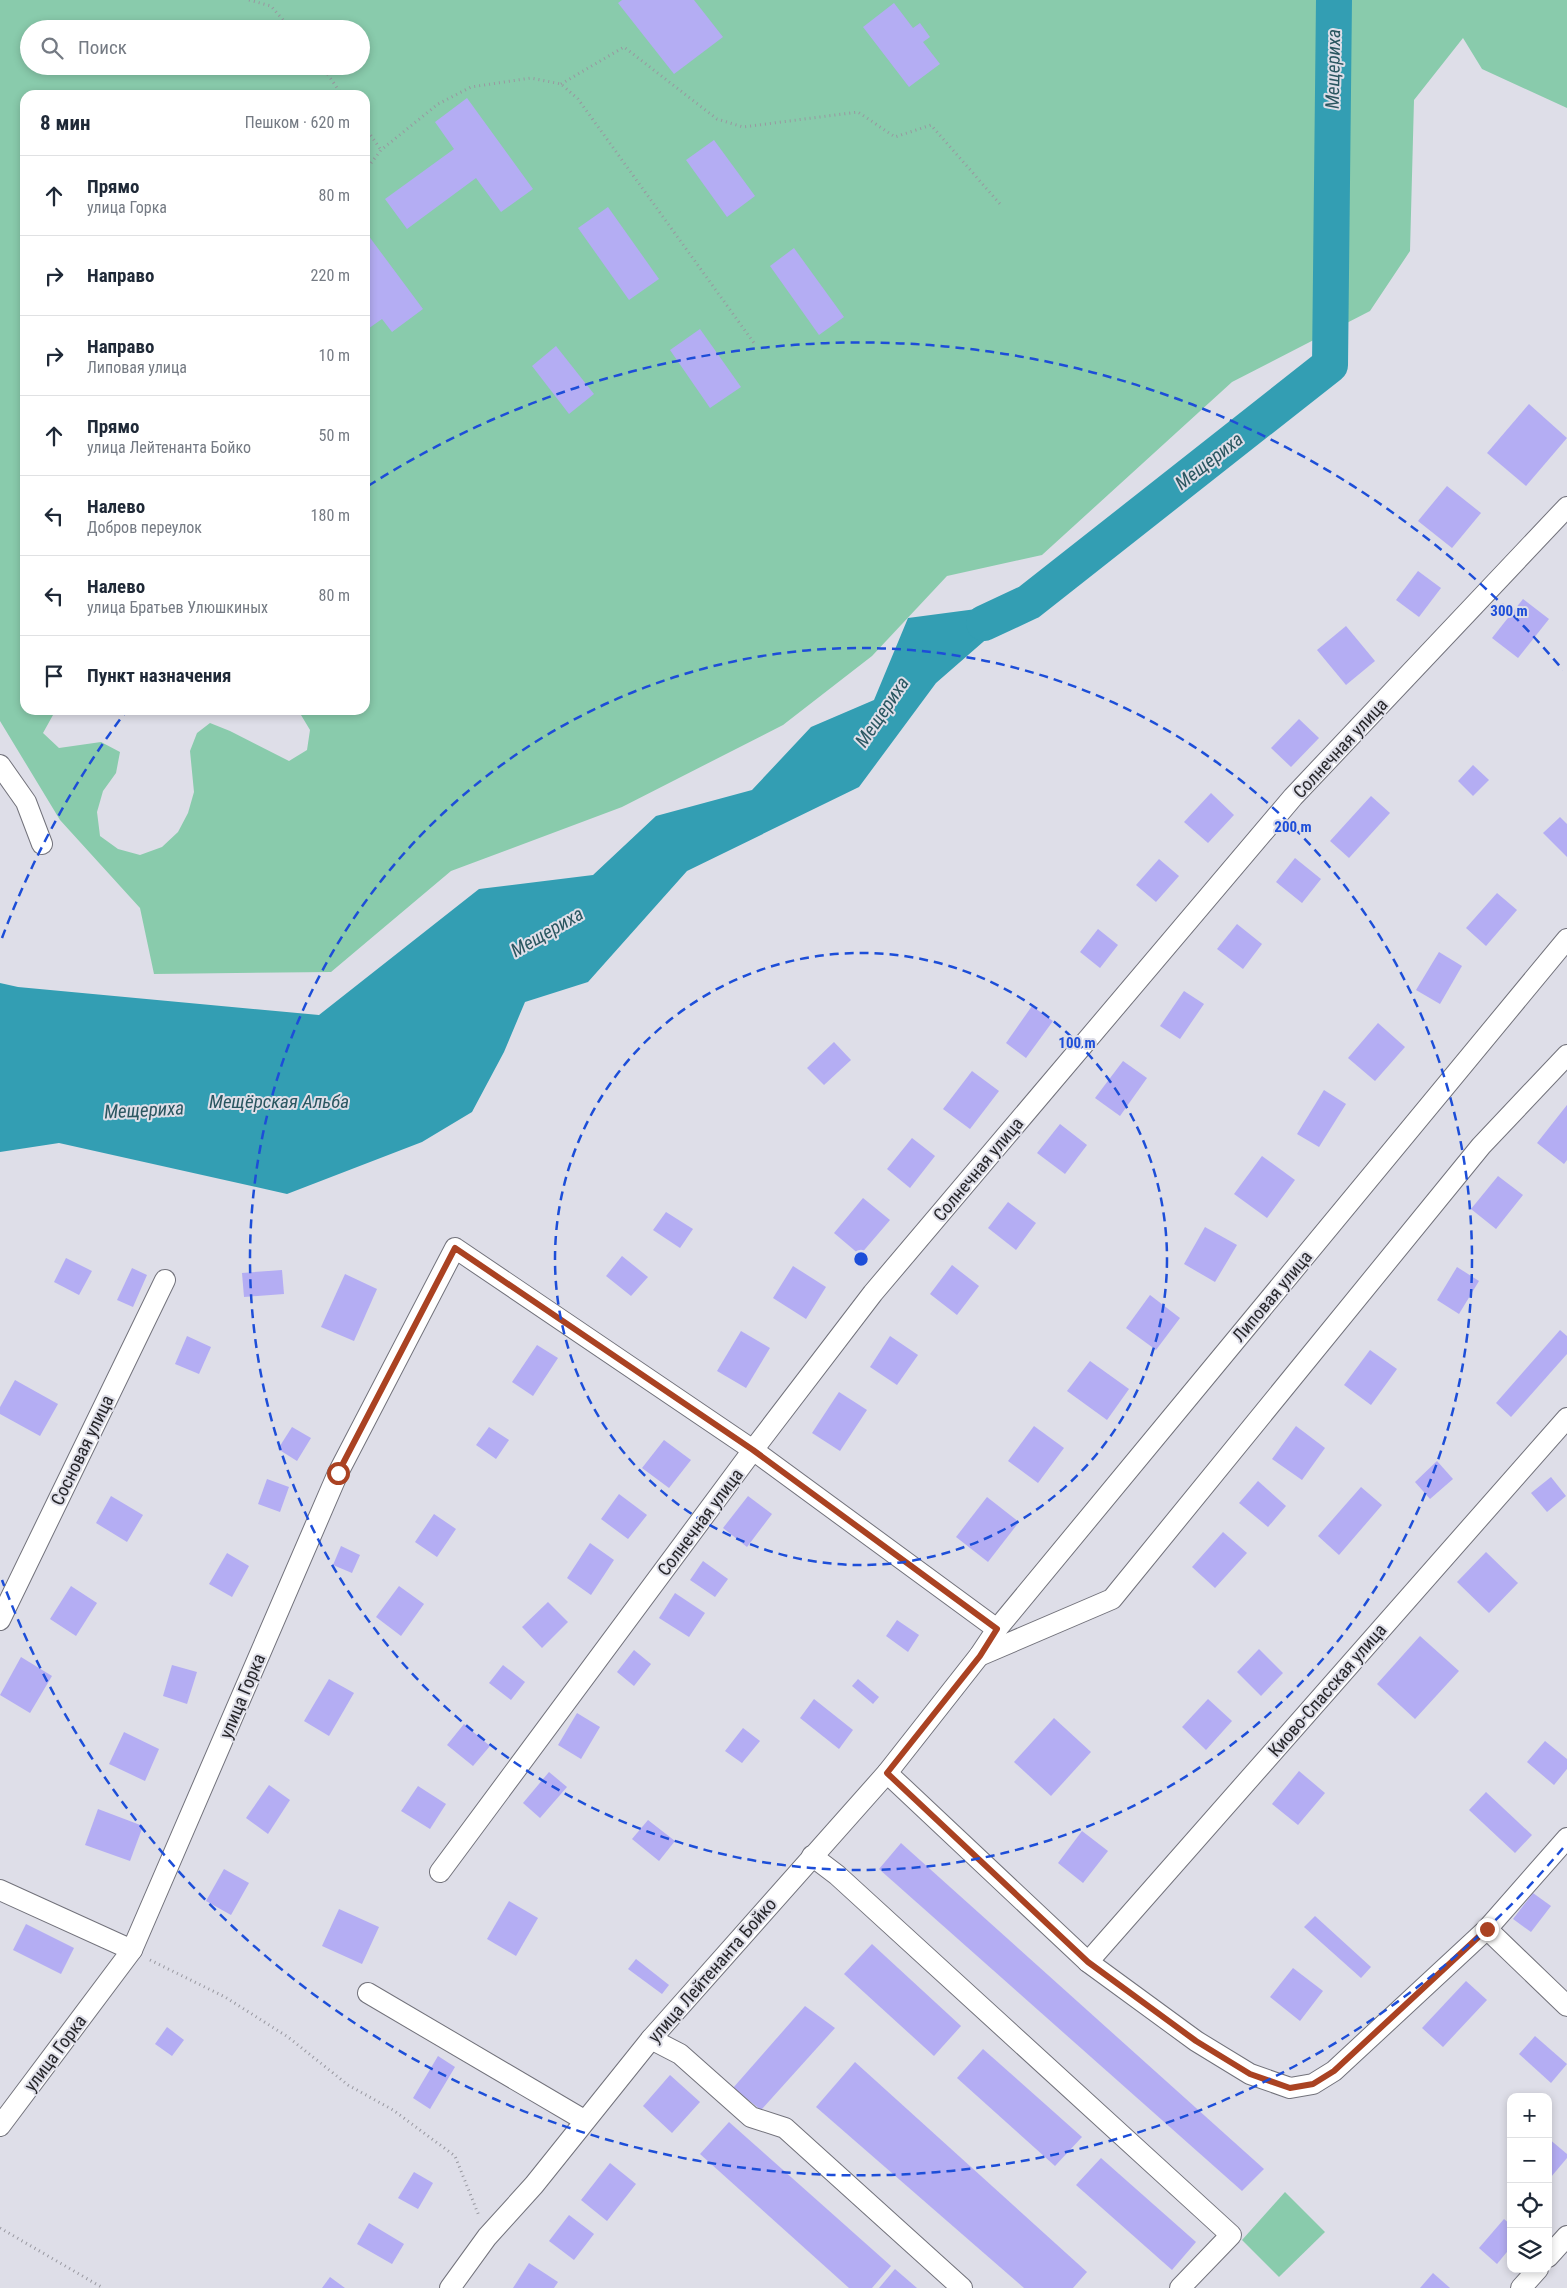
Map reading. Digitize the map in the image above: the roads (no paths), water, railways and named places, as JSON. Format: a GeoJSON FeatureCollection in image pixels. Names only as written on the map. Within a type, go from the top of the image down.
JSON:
{"type":"FeatureCollection","features":[{"type":"Feature","properties":{"kind":"street","name":"Солнечная улица"},"geometry":{"type":"LineString","coordinates":[[440,1872],[753,1450],[873,1293],[1293,797],[1567,507]]}},
{"type":"Feature","properties":{"kind":"street"},"geometry":{"type":"LineString","coordinates":[[0,765],[26,802],[42,844]]}},
{"type":"Feature","properties":{"kind":"street","name":"Липовая улица"},"geometry":{"type":"LineString","coordinates":[[980,1656],[997,1629],[1567,939]]}},
{"type":"Feature","properties":{"kind":"street"},"geometry":{"type":"LineString","coordinates":[[980,1656],[1112,1598],[1481,1146],[1567,1054]]}},
{"type":"Feature","properties":{"kind":"street","name":"улица Горка"},"geometry":{"type":"LineString","coordinates":[[0,2126],[132,1950],[338,1473],[455,1248],[753,1450]]}},
{"type":"Feature","properties":{"kind":"street","name":"Сосновая улица"},"geometry":{"type":"LineString","coordinates":[[4,1601],[165,1280]]}},
{"type":"Feature","properties":{"kind":"street","name":"Киово-Спасская улица"},"geometry":{"type":"LineString","coordinates":[[1088,1962],[1567,1418]]}},
{"type":"Feature","properties":{"kind":"street"},"geometry":{"type":"LineString","coordinates":[[753,1450],[997,1629]]}},
{"type":"Feature","properties":{"kind":"street","name":"улица Лейтенанта Бойко"},"geometry":{"type":"LineString","coordinates":[[450,2288],[487,2237],[534,2185],[584,2120],[651,2039],[887,1773],[980,1656]]}},
{"type":"Feature","properties":{"kind":"street"},"geometry":{"type":"LineString","coordinates":[[887,1773],[1088,1962],[1196,2041],[1250,2074],[1290,2088],[1313,2084],[1334,2071],[1487,1929],[1567,1838]]}},
{"type":"Feature","properties":{"kind":"street"},"geometry":{"type":"LineString","coordinates":[[812,1856],[837,1875],[1231,2235],[1180,2288]]}},
{"type":"Feature","properties":{"kind":"street"},"geometry":{"type":"LineString","coordinates":[[0,1890],[132,1950]]}},
{"type":"Feature","properties":{"kind":"street"},"geometry":{"type":"LineString","coordinates":[[1487,1929],[1567,2006]]}},
{"type":"Feature","properties":{"kind":"street"},"geometry":{"type":"LineString","coordinates":[[368,1993],[584,2120]]}},
{"type":"Feature","properties":{"kind":"street"},"geometry":{"type":"LineString","coordinates":[[651,2039],[680,2054],[751,2117],[785,2128],[962,2288]]}},
{"type":"Feature","properties":{"kind":"street"},"geometry":{"type":"LineString","coordinates":[[1552,2253],[1567,2236]]}},
{"type":"Feature","properties":{"kind":"street"},"geometry":{"type":"LineString","coordinates":[[1521,2288],[1534,2273]]}},
{"type":"Feature","properties":{"kind":"water","name":"Мещёрская Альба"},"geometry":{"type":"Polygon","coordinates":[[[1029,602],[936,683],[859,787],[687,871],[588,982],[525,1002],[504,1052],[472,1112],[422,1142],[287,1194],[59,1143],[0,1152],[0,983],[18,987],[319,1015],[479,889],[593,875],[656,816],[752,790],[811,727],[874,700],[908,618],[1029,602]]]}},
{"type":"Feature","properties":{"kind":"waterway","name":"Мещериха"},"geometry":{"type":"LineString","coordinates":[[984,623],[1029,602],[1330,365],[1334,0]]}}]}
